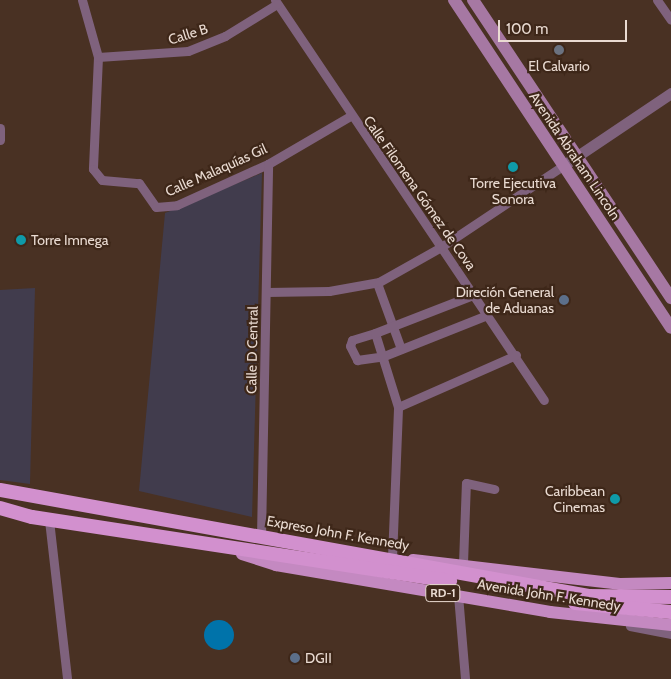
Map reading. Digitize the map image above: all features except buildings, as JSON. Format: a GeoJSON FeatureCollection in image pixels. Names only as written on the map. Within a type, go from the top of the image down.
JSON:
{"type":"FeatureCollection","features":[{"type":"Feature","properties":{"kind":"highway","name":"Expreso John F. Kennedy"},"geometry":{"type":"LineString","coordinates":[[0,490],[396,559],[514,583],[614,598],[671,597]]}},
{"type":"Feature","properties":{"kind":"highway","name":"Expreso John F. Kennedy"},"geometry":{"type":"LineString","coordinates":[[0,508],[49,520],[218,546],[346,563],[610,609],[671,612]]}},
{"type":"Feature","properties":{"kind":"main road","name":"Avenida Abraham Lincoln"},"geometry":{"type":"LineString","coordinates":[[454,0],[671,328]]}},
{"type":"Feature","properties":{"kind":"main road","name":"Avenida Abraham Lincoln"},"geometry":{"type":"LineString","coordinates":[[473,0],[671,298]]}},
{"type":"Feature","properties":{"kind":"main road","name":"RD-1"},"geometry":{"type":"LineString","coordinates":[[0,514],[32,517]]}},
{"type":"Feature","properties":{"kind":"main road","name":"Avenida John F. Kennedy"},"geometry":{"type":"LineString","coordinates":[[218,546],[276,565],[601,620],[671,625]]}},
{"type":"Feature","properties":{"kind":"main road","name":"Avenida John F. Kennedy"},"geometry":{"type":"LineString","coordinates":[[396,559],[463,563],[611,583],[671,583]]}},
{"type":"Feature","properties":{"kind":"street","name":"Calle Malaquías Gil"},"geometry":{"type":"LineString","coordinates":[[82,0],[98,57],[91,163],[102,180],[139,183],[150,203],[163,209],[268,164],[350,116]]}},
{"type":"Feature","properties":{"kind":"street"},"geometry":{"type":"LineString","coordinates":[[658,0],[671,20]]}},
{"type":"Feature","properties":{"kind":"street","name":"Calle B"},"geometry":{"type":"LineString","coordinates":[[98,57],[188,50],[225,36],[276,2]]}},
{"type":"Feature","properties":{"kind":"street","name":"Calle Filomena Gómez de Cova"},"geometry":{"type":"LineString","coordinates":[[276,2],[350,116],[516,356],[544,400]]}},
{"type":"Feature","properties":{"kind":"street"},"geometry":{"type":"LineString","coordinates":[[267,292],[329,291],[377,283],[441,248],[671,93]]}},
{"type":"Feature","properties":{"kind":"street"},"geometry":{"type":"LineString","coordinates":[[0,128],[0,140]]}},
{"type":"Feature","properties":{"kind":"street","name":"Calle D Central"},"geometry":{"type":"LineString","coordinates":[[261,536],[268,164]]}},
{"type":"Feature","properties":{"kind":"street"},"geometry":{"type":"LineString","coordinates":[[377,283],[391,327],[401,349]]}},
{"type":"Feature","properties":{"kind":"street"},"geometry":{"type":"LineString","coordinates":[[474,295],[352,340],[353,356],[362,361],[384,356],[487,315]]}},
{"type":"Feature","properties":{"kind":"street"},"geometry":{"type":"LineString","coordinates":[[375,333],[384,356],[398,407],[396,559]]}},
{"type":"Feature","properties":{"kind":"street"},"geometry":{"type":"LineString","coordinates":[[398,407],[516,356]]}},
{"type":"Feature","properties":{"kind":"street"},"geometry":{"type":"LineString","coordinates":[[463,563],[466,483],[494,489]]}},
{"type":"Feature","properties":{"kind":"street"},"geometry":{"type":"LineString","coordinates":[[49,520],[67,679]]}},
{"type":"Feature","properties":{"kind":"street"},"geometry":{"type":"LineString","coordinates":[[458,595],[465,679]]}},
{"type":"Feature","properties":{"kind":"street"},"geometry":{"type":"LineString","coordinates":[[601,620],[671,634]]}},
{"type":"Feature","properties":{"kind":"shaded area"},"geometry":{"type":"Polygon","coordinates":[[[262,173],[252,517],[139,491],[165,213],[262,173]]]}},
{"type":"Feature","properties":{"kind":"shaded area"},"geometry":{"type":"Polygon","coordinates":[[[35,288],[30,484],[0,480],[0,290],[35,288]]]}},
{"type":"Feature","properties":{"kind":"water"},"geometry":{"type":"Polygon","coordinates":[[[219,620],[225,621],[233,629],[233,641],[225,649],[219,650],[213,649],[205,641],[204,635],[205,629],[213,621],[219,620]]]}},
{"type":"Feature","properties":{"kind":"place","name":"El Calvario"},"geometry":{"type":"Point","coordinates":[559,50]}},
{"type":"Feature","properties":{"kind":"place","name":"Torre Ejecutiva Sonora"},"geometry":{"type":"Point","coordinates":[513,167]}},
{"type":"Feature","properties":{"kind":"place","name":"Torre Imnega"},"geometry":{"type":"Point","coordinates":[21,240]}},
{"type":"Feature","properties":{"kind":"place","name":"Direción General de Aduanas"},"geometry":{"type":"Point","coordinates":[564,300]}},
{"type":"Feature","properties":{"kind":"place","name":"Caribbean Cinemas"},"geometry":{"type":"Point","coordinates":[615,499]}},
{"type":"Feature","properties":{"kind":"place","name":"DGII"},"geometry":{"type":"Point","coordinates":[295,658]}}]}
